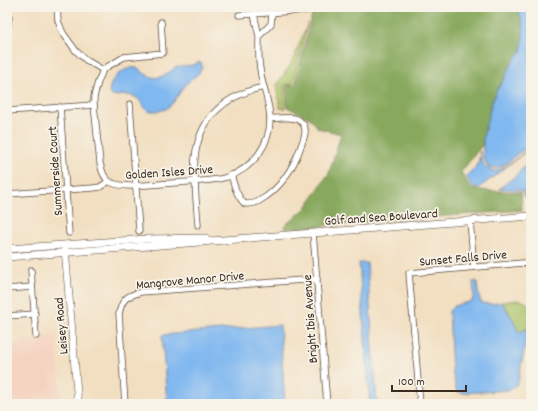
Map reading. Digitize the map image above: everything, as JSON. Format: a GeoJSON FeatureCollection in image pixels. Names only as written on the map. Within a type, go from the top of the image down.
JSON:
{"type":"FeatureCollection","features":[{"type":"Feature","properties":{"kind":"street"},"geometry":{"type":"LineString","coordinates":[[7,28],[9,18],[8,7]]}},
{"type":"Feature","properties":{"kind":"street"},"geometry":{"type":"LineString","coordinates":[[57,7],[58,21],[63,33],[76,51],[86,60],[103,70],[124,57],[163,53],[161,22]]}},
{"type":"Feature","properties":{"kind":"street"},"geometry":{"type":"LineString","coordinates":[[239,15],[308,10]]}},
{"type":"Feature","properties":{"kind":"street"},"geometry":{"type":"LineString","coordinates":[[259,36],[271,24],[272,13]]}},
{"type":"Feature","properties":{"kind":"street","name":"Golden Isles Drive"},"geometry":{"type":"LineString","coordinates":[[103,70],[94,97],[94,105],[101,168],[102,173],[109,181],[120,185],[136,185],[213,180],[227,177],[242,170],[256,159],[266,142],[270,129],[267,98],[258,53],[259,36],[254,14]]}},
{"type":"Feature","properties":{"kind":"street"},"geometry":{"type":"LineString","coordinates":[[198,226],[194,159],[198,141],[206,123],[216,111],[235,96],[246,91],[264,87]]}},
{"type":"Feature","properties":{"kind":"street"},"geometry":{"type":"LineString","coordinates":[[130,104],[139,231]]}},
{"type":"Feature","properties":{"kind":"street"},"geometry":{"type":"LineString","coordinates":[[7,111],[94,105]]}},
{"type":"Feature","properties":{"kind":"street","name":"Summerside Court"},"geometry":{"type":"LineString","coordinates":[[60,107],[69,233]]}},
{"type":"Feature","properties":{"kind":"street"},"geometry":{"type":"LineString","coordinates":[[231,175],[237,193],[243,203],[253,204],[269,195],[291,170],[298,156],[305,136],[306,128],[302,122],[297,119],[270,118]]}},
{"type":"Feature","properties":{"kind":"street"},"geometry":{"type":"LineString","coordinates":[[7,194],[100,187],[109,181]]}},
{"type":"Feature","properties":{"kind":"street","name":"Golf and Sea Boulevard"},"geometry":{"type":"LineString","coordinates":[[7,249],[65,249],[211,242],[233,239],[531,216]]}},
{"type":"Feature","properties":{"kind":"street"},"geometry":{"type":"LineString","coordinates":[[470,221],[474,267]]}},
{"type":"Feature","properties":{"kind":"street","name":"Bright Ibis Avenue"},"geometry":{"type":"LineString","coordinates":[[313,233],[327,404]]}},
{"type":"Feature","properties":{"kind":"street","name":"Golf and Sea Boulevard"},"geometry":{"type":"LineString","coordinates":[[7,257],[65,249]]}},
{"type":"Feature","properties":{"kind":"street","name":"Leisey Road"},"geometry":{"type":"LineString","coordinates":[[65,249],[78,404]]}},
{"type":"Feature","properties":{"kind":"street","name":"Sunset Falls Drive"},"geometry":{"type":"LineString","coordinates":[[420,404],[409,273],[523,263],[531,264]]}},
{"type":"Feature","properties":{"kind":"street"},"geometry":{"type":"LineString","coordinates":[[31,270],[36,336]]}},
{"type":"Feature","properties":{"kind":"street","name":"Mangrove Manor Drive"},"geometry":{"type":"LineString","coordinates":[[126,404],[119,314],[120,307],[124,300],[131,295],[141,292],[317,279]]}},
{"type":"Feature","properties":{"kind":"street"},"geometry":{"type":"LineString","coordinates":[[7,289],[32,287]]}},
{"type":"Feature","properties":{"kind":"street"},"geometry":{"type":"LineString","coordinates":[[7,316],[35,314]]}},
{"type":"Feature","properties":{"kind":"shaded area"},"geometry":{"type":"Polygon","coordinates":[[[57,336],[61,404],[7,404],[7,350],[23,340],[57,336]]]}},
{"type":"Feature","properties":{"kind":"green space"},"geometry":{"type":"Polygon","coordinates":[[[314,7],[517,7],[523,24],[521,52],[510,66],[492,102],[483,137],[483,144],[461,172],[471,189],[521,192],[522,210],[285,229],[284,226],[305,209],[329,173],[341,134],[318,128],[310,118],[287,107],[286,86],[295,85],[314,7]]]}},
{"type":"Feature","properties":{"kind":"green space"},"geometry":{"type":"Polygon","coordinates":[[[308,23],[293,84],[284,85],[285,109],[280,108],[276,86],[291,64],[308,23]]]}},
{"type":"Feature","properties":{"kind":"green space"},"geometry":{"type":"Polygon","coordinates":[[[518,300],[524,301],[528,304],[531,310],[528,328],[519,333],[502,302],[518,300]]]}},
{"type":"Feature","properties":{"kind":"water"},"geometry":{"type":"Polygon","coordinates":[[[517,7],[529,7],[531,10],[531,146],[517,154],[502,166],[489,168],[483,158],[483,137],[492,102],[510,66],[521,52],[523,24],[517,7]]]}},
{"type":"Feature","properties":{"kind":"water"},"geometry":{"type":"Polygon","coordinates":[[[199,62],[202,64],[202,68],[199,73],[185,85],[172,104],[166,109],[159,111],[148,111],[134,96],[112,96],[109,93],[114,79],[124,70],[137,68],[151,77],[158,77],[166,75],[175,67],[193,65],[199,62]]]}},
{"type":"Feature","properties":{"kind":"water"},"geometry":{"type":"Polygon","coordinates":[[[480,151],[481,159],[485,166],[489,170],[494,171],[505,166],[525,152],[479,188],[472,187],[466,176],[475,168],[479,160],[480,151]]]}},
{"type":"Feature","properties":{"kind":"water"},"geometry":{"type":"Polygon","coordinates":[[[531,162],[531,198],[524,197],[523,191],[521,190],[499,189],[527,164],[531,162]]]}},
{"type":"Feature","properties":{"kind":"water"},"geometry":{"type":"Polygon","coordinates":[[[359,263],[367,263],[377,404],[370,404],[359,263]]]}},
{"type":"Feature","properties":{"kind":"water"},"geometry":{"type":"Polygon","coordinates":[[[477,281],[481,303],[492,304],[502,302],[519,333],[528,328],[518,383],[510,390],[464,393],[457,392],[452,372],[449,311],[454,306],[472,301],[474,295],[473,282],[477,281]]]}},
{"type":"Feature","properties":{"kind":"water"},"geometry":{"type":"Polygon","coordinates":[[[280,325],[285,404],[167,404],[162,335],[280,325]]]}}]}
